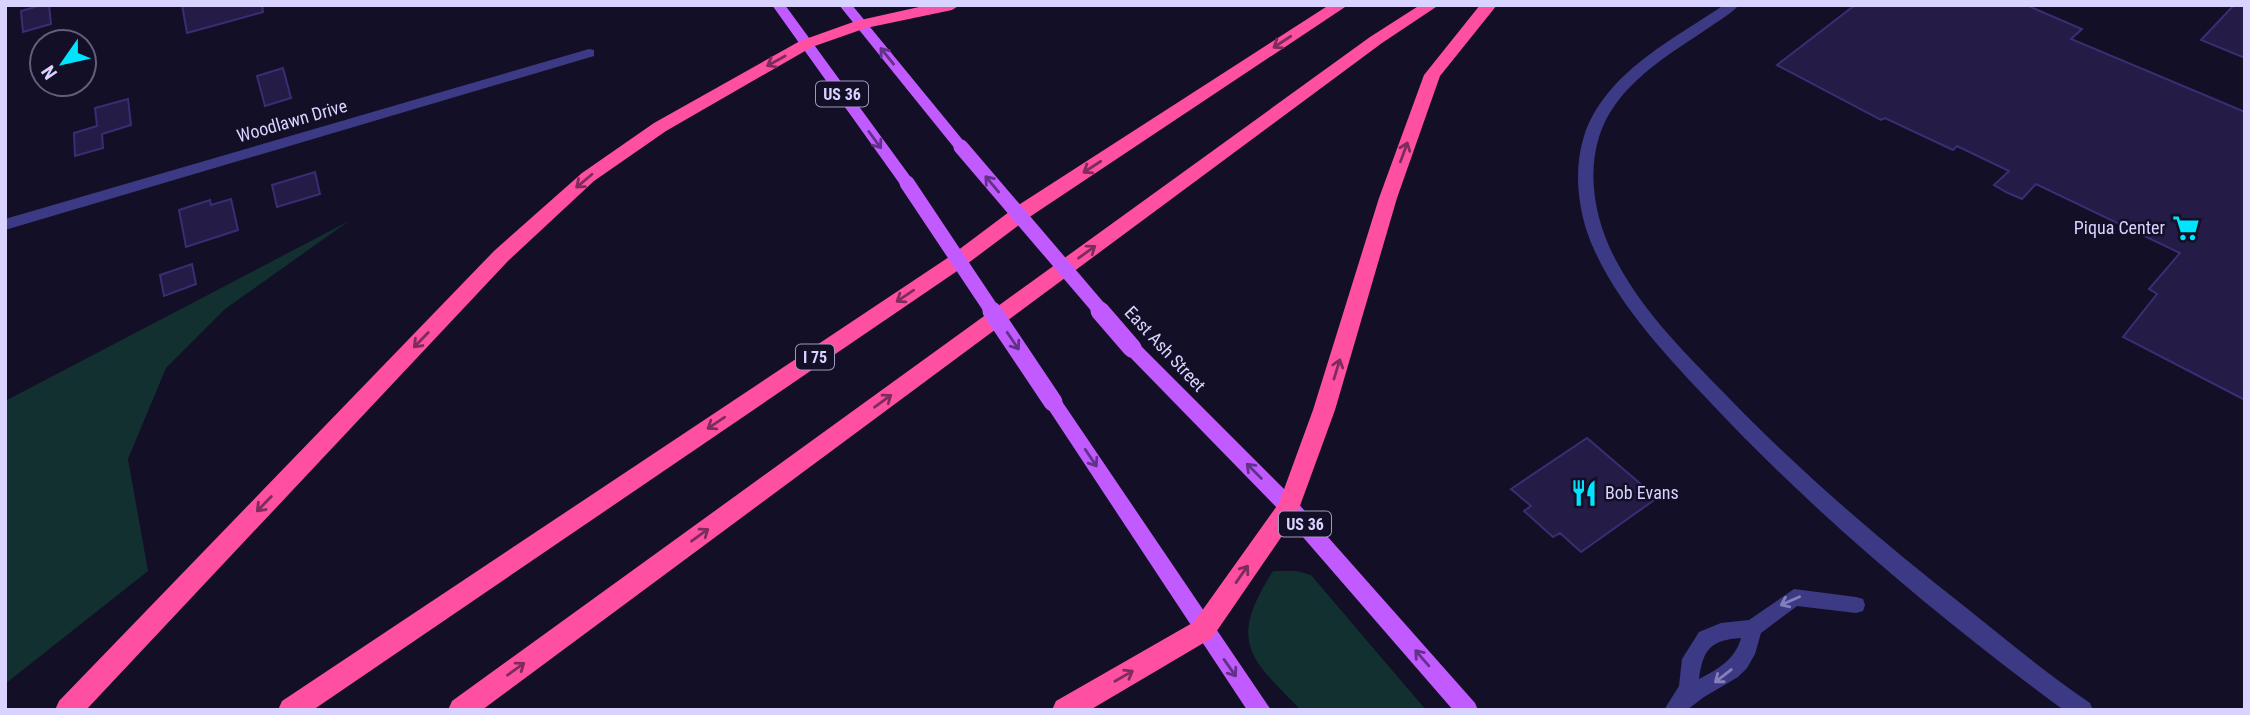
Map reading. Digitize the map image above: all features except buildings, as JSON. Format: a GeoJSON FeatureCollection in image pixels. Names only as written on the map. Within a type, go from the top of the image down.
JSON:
{"type":"FeatureCollection","features":[{"type":"Feature","properties":{"kind":"highway"},"geometry":{"type":"LineString","coordinates":[[68,710],[501,256],[588,177],[660,127],[806,44],[862,24],[952,5]]}},
{"type":"Feature","properties":{"kind":"highway","name":"I 75"},"geometry":{"type":"LineString","coordinates":[[291,710],[956,262],[1024,211],[1339,5]]}},
{"type":"Feature","properties":{"kind":"highway"},"geometry":{"type":"LineString","coordinates":[[461,710],[1364,48],[1431,5]]}},
{"type":"Feature","properties":{"kind":"highway"},"geometry":{"type":"LineString","coordinates":[[1065,710],[1203,630],[1289,507],[1324,410],[1388,198],[1432,75],[1489,5]]}},
{"type":"Feature","properties":{"kind":"main road","name":"US 36"},"geometry":{"type":"LineString","coordinates":[[778,5],[907,183],[1203,630],[1259,710]]}},
{"type":"Feature","properties":{"kind":"main road","name":"East Ash Street"},"geometry":{"type":"LineString","coordinates":[[845,5],[961,147],[1132,348],[1289,507],[1467,710]]}},
{"type":"Feature","properties":{"kind":"street"},"geometry":{"type":"LineString","coordinates":[[1733,5],[1629,81],[1614,97],[1597,124],[1589,153],[1587,194],[1596,234],[1606,257],[1627,291],[1659,333],[1735,418],[1791,473],[1900,568],[2082,710]]}},
{"type":"Feature","properties":{"kind":"street","name":"Woodlawn Drive"},"geometry":{"type":"LineString","coordinates":[[5,225],[589,53]]}},
{"type":"Feature","properties":{"kind":"lane"},"geometry":{"type":"LineString","coordinates":[[1678,705],[1688,688],[1692,659],[1700,644],[1721,631],[1753,628],[1794,597],[1856,606]]}},
{"type":"Feature","properties":{"kind":"lane"},"geometry":{"type":"LineString","coordinates":[[1678,705],[1718,682],[1743,660],[1749,649],[1753,628]]}},
{"type":"Feature","properties":{"kind":"green space"},"geometry":{"type":"Polygon","coordinates":[[[349,221],[225,309],[166,368],[128,459],[148,571],[5,684],[5,401],[349,221]]]}},
{"type":"Feature","properties":{"kind":"green space"},"geometry":{"type":"Polygon","coordinates":[[[1273,571],[1296,571],[1311,575],[1426,710],[1301,710],[1268,675],[1250,646],[1248,632],[1251,615],[1273,571]]]}},
{"type":"Feature","properties":{"kind":"place","name":"Piqua Center"},"geometry":{"type":"Point","coordinates":[2186,228]}},
{"type":"Feature","properties":{"kind":"place","name":"Bob Evans"},"geometry":{"type":"Point","coordinates":[1584,493]}}]}
